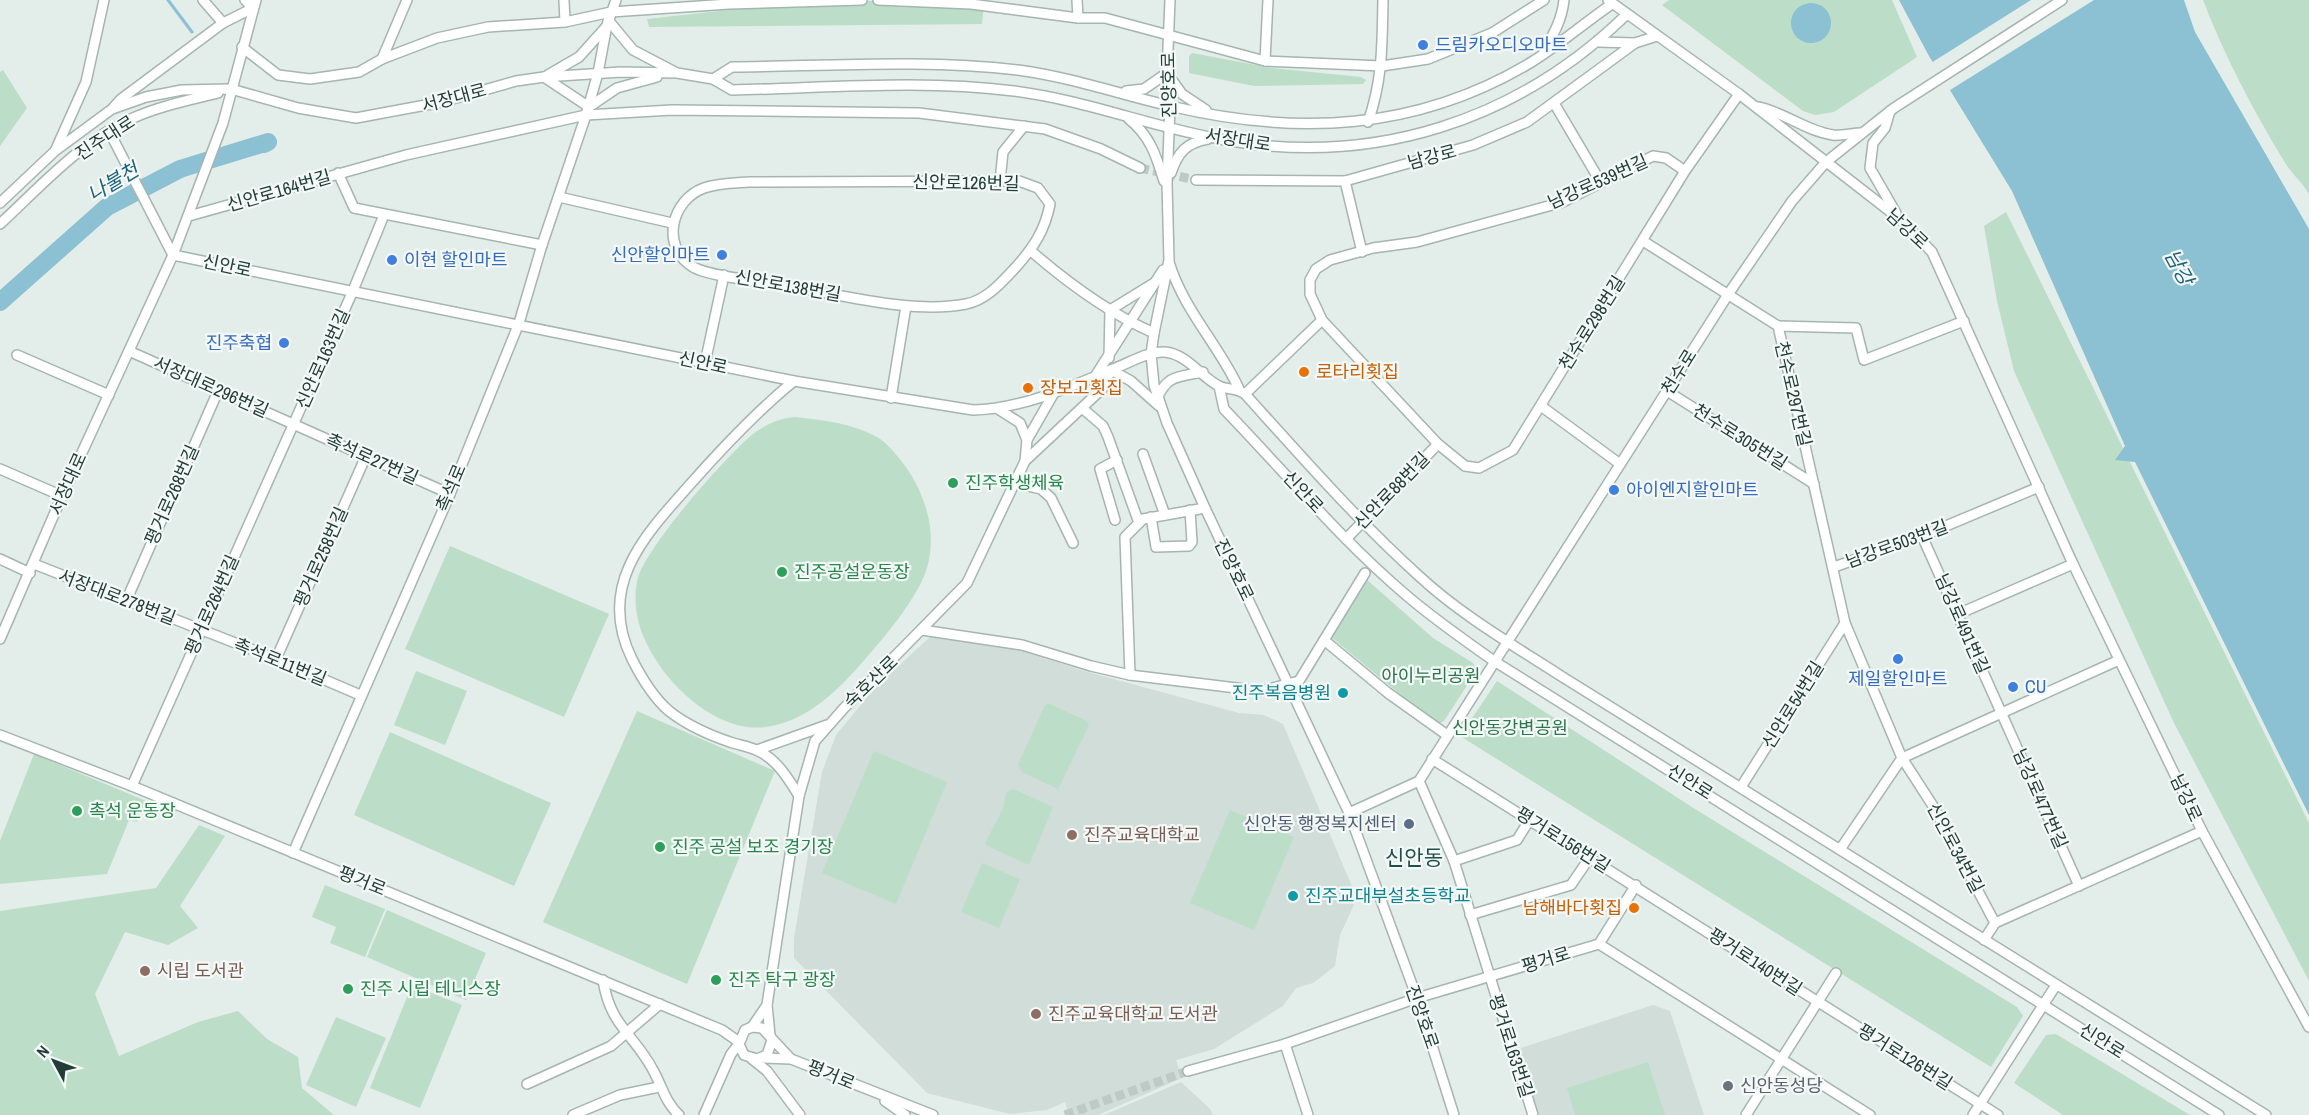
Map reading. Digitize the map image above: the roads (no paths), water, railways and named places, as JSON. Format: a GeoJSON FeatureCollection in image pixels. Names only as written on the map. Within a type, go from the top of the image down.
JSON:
{"type":"FeatureCollection","features":[{"type":"Feature","properties":{"kind":"street"},"geometry":{"type":"LineString","coordinates":[[203,0],[223,23]]}},
{"type":"Feature","properties":{"kind":"street"},"geometry":{"type":"LineString","coordinates":[[245,0],[254,4]]}},
{"type":"Feature","properties":{"kind":"street"},"geometry":{"type":"LineString","coordinates":[[382,58],[407,0]]}},
{"type":"Feature","properties":{"kind":"street"},"geometry":{"type":"LineString","coordinates":[[564,0],[565,22]]}},
{"type":"Feature","properties":{"kind":"street","name":"촉석로"},"geometry":{"type":"LineString","coordinates":[[292,853],[450,494],[519,323],[542,245],[587,111],[598,73],[609,19],[616,0]]}},
{"type":"Feature","properties":{"kind":"street"},"geometry":{"type":"LineString","coordinates":[[242,47],[278,75],[309,79],[359,72],[382,58],[437,38],[488,27],[609,19],[729,2],[862,0]]}},
{"type":"Feature","properties":{"kind":"street"},"geometry":{"type":"LineString","coordinates":[[878,0],[972,2],[1078,18],[1105,18],[1265,61],[1382,66],[1428,59],[1492,33],[1542,0]]}},
{"type":"Feature","properties":{"kind":"street"},"geometry":{"type":"LineString","coordinates":[[1077,0],[1078,18]]}},
{"type":"Feature","properties":{"kind":"street","name":"진양호로"},"geometry":{"type":"LineString","coordinates":[[1170,0],[1167,73],[1170,106],[1167,188],[1169,260],[1151,354],[1158,402],[1205,508],[1349,813],[1417,998],[1454,1115]]}},
{"type":"Feature","properties":{"kind":"street"},"geometry":{"type":"LineString","coordinates":[[1265,61],[1268,0]]}},
{"type":"Feature","properties":{"kind":"street"},"geometry":{"type":"LineString","coordinates":[[1368,122],[1378,92],[1382,66],[1383,0]]}},
{"type":"Feature","properties":{"kind":"street"},"geometry":{"type":"LineString","coordinates":[[1541,55],[1555,33],[1563,13],[1563,0]]}},
{"type":"Feature","properties":{"kind":"street","name":"천수로"},"geometry":{"type":"LineString","coordinates":[[1419,781],[1729,293],[1792,201],[1826,162],[1892,109],[2062,0]]}},
{"type":"Feature","properties":{"kind":"street"},"geometry":{"type":"LineString","coordinates":[[56,151],[86,82],[101,2]]}},
{"type":"Feature","properties":{"kind":"street","name":"서장대로"},"geometry":{"type":"LineString","coordinates":[[713,79],[732,67],[961,65],[1019,70],[1076,80],[1170,106],[1216,115],[1305,125],[1368,122],[1465,96],[1541,55],[1610,2]]}},
{"type":"Feature","properties":{"kind":"street","name":"남강로"},"geometry":{"type":"LineString","coordinates":[[1610,2],[1755,106],[1901,220],[1932,252],[2073,564],[2202,831],[2309,1027]]}},
{"type":"Feature","properties":{"kind":"street"},"geometry":{"type":"LineString","coordinates":[[112,109],[121,99],[223,23],[254,4]]}},
{"type":"Feature","properties":{"kind":"street"},"geometry":{"type":"LineString","coordinates":[[231,89],[254,4]]}},
{"type":"Feature","properties":{"kind":"street","name":"서장대로"},"geometry":{"type":"LineString","coordinates":[[0,639],[62,496],[173,255],[223,123],[231,89],[298,108],[356,118],[442,102],[516,81],[598,73],[677,73],[713,79],[732,90],[960,86],[1016,91],[1071,102],[1212,138],[1242,143],[1302,147],[1394,141],[1427,133],[1503,104],[1599,42],[1626,15]]}},
{"type":"Feature","properties":{"kind":"street"},"geometry":{"type":"LineString","coordinates":[[609,19],[633,50],[677,73]]}},
{"type":"Feature","properties":{"kind":"street"},"geometry":{"type":"LineString","coordinates":[[587,111],[544,77],[579,57],[609,19]]}},
{"type":"Feature","properties":{"kind":"street"},"geometry":{"type":"LineString","coordinates":[[1599,42],[1635,43],[1657,36]]}},
{"type":"Feature","properties":{"kind":"street","name":"남강로"},"geometry":{"type":"LineString","coordinates":[[1345,180],[1473,145],[1527,122],[1635,43]]}},
{"type":"Feature","properties":{"kind":"street"},"geometry":{"type":"LineString","coordinates":[[587,111],[617,88],[634,81],[677,73]]}},
{"type":"Feature","properties":{"kind":"street"},"geometry":{"type":"LineString","coordinates":[[1120,92],[1144,89],[1167,73],[1182,94],[1216,115]]}},
{"type":"Feature","properties":{"kind":"street","name":"진주대로"},"geometry":{"type":"LineString","coordinates":[[0,203],[56,151],[112,109],[146,97],[182,90],[231,89]]}},
{"type":"Feature","properties":{"kind":"street","name":"진주대로"},"geometry":{"type":"LineString","coordinates":[[0,224],[69,162],[109,131],[143,115],[231,89]]}},
{"type":"Feature","properties":{"kind":"street"},"geometry":{"type":"LineString","coordinates":[[1685,171],[1739,94]]}},
{"type":"Feature","properties":{"kind":"street"},"geometry":{"type":"LineString","coordinates":[[1554,103],[1600,181]]}},
{"type":"Feature","properties":{"kind":"street"},"geometry":{"type":"LineString","coordinates":[[1755,106],[1773,110],[1798,123],[1833,135],[1861,133]]}},
{"type":"Feature","properties":{"kind":"street"},"geometry":{"type":"LineString","coordinates":[[1892,109],[1885,128],[1873,143],[1870,168],[1901,220]]}},
{"type":"Feature","properties":{"kind":"street"},"geometry":{"type":"LineString","coordinates":[[338,173],[587,111],[672,110],[919,113],[1024,126],[1045,129],[1090,145],[1140,168]]}},
{"type":"Feature","properties":{"kind":"street"},"geometry":{"type":"LineString","coordinates":[[1127,117],[1143,130],[1152,144],[1167,188]]}},
{"type":"Feature","properties":{"kind":"street"},"geometry":{"type":"LineString","coordinates":[[1000,181],[1003,152],[1024,126]]}},
{"type":"Feature","properties":{"kind":"street"},"geometry":{"type":"LineString","coordinates":[[109,131],[173,255]]}},
{"type":"Feature","properties":{"kind":"street"},"geometry":{"type":"LineString","coordinates":[[1167,188],[1182,149],[1192,142],[1212,138]]}},
{"type":"Feature","properties":{"kind":"street","name":"남강로539번길"},"geometry":{"type":"LineString","coordinates":[[1322,320],[1310,294],[1310,280],[1316,269],[1330,260],[1417,242],[1563,202],[1600,181],[1653,156],[1666,158],[1685,171]]}},
{"type":"Feature","properties":{"kind":"street","name":"천수로298번길"},"geometry":{"type":"LineString","coordinates":[[1541,405],[1685,171]]}},
{"type":"Feature","properties":{"kind":"street","name":"신안로164번길"},"geometry":{"type":"LineString","coordinates":[[189,216],[338,173],[354,208],[542,245]]}},
{"type":"Feature","properties":{"kind":"street"},"geometry":{"type":"LineString","coordinates":[[1196,180],[1345,180],[1362,252]]}},
{"type":"Feature","properties":{"kind":"street","name":"신안로126번길"},"geometry":{"type":"LineString","coordinates":[[672,223],[691,196],[703,188],[716,185],[749,182],[1018,181],[1038,188],[1050,204],[1047,220],[1031,251],[994,291],[967,304],[906,306]]}},
{"type":"Feature","properties":{"kind":"street"},"geometry":{"type":"LineString","coordinates":[[559,197],[672,223],[674,241],[683,258],[694,268],[724,275]]}},
{"type":"Feature","properties":{"kind":"street"},"geometry":{"type":"LineString","coordinates":[[352,293],[384,215]]}},
{"type":"Feature","properties":{"kind":"street"},"geometry":{"type":"LineString","coordinates":[[1643,241],[1729,293]]}},
{"type":"Feature","properties":{"kind":"street"},"geometry":{"type":"LineString","coordinates":[[1031,251],[1060,276],[1110,310],[1154,333]]}},
{"type":"Feature","properties":{"kind":"street","name":"신안로"},"geometry":{"type":"LineString","coordinates":[[173,255],[352,293],[519,323],[794,381],[947,407],[998,409],[1054,391],[1151,354]]}},
{"type":"Feature","properties":{"kind":"street"},"geometry":{"type":"LineString","coordinates":[[1095,376],[1109,358],[1169,260]]}},
{"type":"Feature","properties":{"kind":"street","name":"신안로"},"geometry":{"type":"LineString","coordinates":[[1169,260],[1175,280],[1195,319],[1242,392],[1363,521],[1429,584],[1507,641],[2266,1115]]}},
{"type":"Feature","properties":{"kind":"street","name":"신안로138번길"},"geometry":{"type":"LineString","coordinates":[[705,363],[724,275],[906,306]]}},
{"type":"Feature","properties":{"kind":"street"},"geometry":{"type":"LineString","coordinates":[[1110,310],[1156,281]]}},
{"type":"Feature","properties":{"kind":"street","name":"신안로163번길"},"geometry":{"type":"LineString","coordinates":[[294,424],[352,293]]}},
{"type":"Feature","properties":{"kind":"street","name":"천수로297번길"},"geometry":{"type":"LineString","coordinates":[[1729,293],[1778,326],[1814,484]]}},
{"type":"Feature","properties":{"kind":"street"},"geometry":{"type":"LineString","coordinates":[[891,398],[906,306]]}},
{"type":"Feature","properties":{"kind":"street"},"geometry":{"type":"LineString","coordinates":[[1109,358],[1110,310]]}},
{"type":"Feature","properties":{"kind":"street"},"geometry":{"type":"LineString","coordinates":[[1151,354],[1167,352],[1203,372],[1219,386],[1242,392],[1322,320]]}},
{"type":"Feature","properties":{"kind":"street","name":"신안로88번길"},"geometry":{"type":"LineString","coordinates":[[1322,320],[1438,444],[1465,466],[1479,468],[1514,450],[1541,405]]}},
{"type":"Feature","properties":{"kind":"street"},"geometry":{"type":"LineString","coordinates":[[1778,326],[1856,328],[1864,360],[1964,321]]}},
{"type":"Feature","properties":{"kind":"street","name":"서장대로296번길"},"geometry":{"type":"LineString","coordinates":[[129,351],[294,424]]}},
{"type":"Feature","properties":{"kind":"street"},"geometry":{"type":"LineString","coordinates":[[17,355],[109,395]]}},
{"type":"Feature","properties":{"kind":"street"},"geometry":{"type":"LineString","coordinates":[[1025,461],[1103,388],[1111,370],[1131,381],[1158,402],[1162,385],[1175,377],[1203,372]]}},
{"type":"Feature","properties":{"kind":"street"},"geometry":{"type":"LineString","coordinates":[[794,381],[744,424],[650,530],[628,568],[618,616],[623,641],[636,666],[669,710],[697,729],[757,750],[779,768],[799,796]]}},
{"type":"Feature","properties":{"kind":"street","name":"신안로"},"geometry":{"type":"LineString","coordinates":[[1219,386],[1224,409],[1346,539],[1406,595],[1494,662],[2219,1115]]}},
{"type":"Feature","properties":{"kind":"street","name":"평거로268번길"},"geometry":{"type":"LineString","coordinates":[[127,599],[218,391]]}},
{"type":"Feature","properties":{"kind":"street","name":"숙호산로"},"geometry":{"type":"LineString","coordinates":[[767,1005],[799,796],[815,741],[827,725],[967,583],[1025,461],[1027,440],[1054,391]]}},
{"type":"Feature","properties":{"kind":"street","name":"천수로305번길"},"geometry":{"type":"LineString","coordinates":[[1667,391],[1814,484]]}},
{"type":"Feature","properties":{"kind":"street"},"geometry":{"type":"LineString","coordinates":[[1541,405],[1620,464]]}},
{"type":"Feature","properties":{"kind":"street"},"geometry":{"type":"LineString","coordinates":[[1082,408],[1103,426],[1139,523]]}},
{"type":"Feature","properties":{"kind":"street"},"geometry":{"type":"LineString","coordinates":[[998,409],[1020,423],[1027,440]]}},
{"type":"Feature","properties":{"kind":"street","name":"촉석로27번길"},"geometry":{"type":"LineString","coordinates":[[294,424],[450,494]]}},
{"type":"Feature","properties":{"kind":"street","name":"평거로264번길"},"geometry":{"type":"LineString","coordinates":[[132,786],[294,424]]}},
{"type":"Feature","properties":{"kind":"street","name":"신안로88번길"},"geometry":{"type":"LineString","coordinates":[[1346,539],[1438,444]]}},
{"type":"Feature","properties":{"kind":"street"},"geometry":{"type":"LineString","coordinates":[[1143,454],[1165,515]]}},
{"type":"Feature","properties":{"kind":"street","name":"평거로258번길"},"geometry":{"type":"LineString","coordinates":[[276,658],[366,456]]}},
{"type":"Feature","properties":{"kind":"street"},"geometry":{"type":"LineString","coordinates":[[1115,520],[1100,469],[1117,460]]}},
{"type":"Feature","properties":{"kind":"street"},"geometry":{"type":"LineString","coordinates":[[0,469],[62,496]]}},
{"type":"Feature","properties":{"kind":"street"},"geometry":{"type":"LineString","coordinates":[[1015,483],[1041,489],[1051,498],[1072,543]]}},
{"type":"Feature","properties":{"kind":"street","name":"남강로503번길"},"geometry":{"type":"LineString","coordinates":[[1814,484],[1833,567],[1922,537],[2038,487]]}},
{"type":"Feature","properties":{"kind":"street"},"geometry":{"type":"LineString","coordinates":[[1130,675],[1125,537],[1139,523],[1151,517],[1205,508]]}},
{"type":"Feature","properties":{"kind":"street"},"geometry":{"type":"LineString","coordinates":[[1151,517],[1156,547],[1189,546],[1192,542],[1190,510]]}},
{"type":"Feature","properties":{"kind":"street","name":"남강로491번길"},"geometry":{"type":"LineString","coordinates":[[1922,537],[2001,712]]}},
{"type":"Feature","properties":{"kind":"street"},"geometry":{"type":"LineString","coordinates":[[0,559],[32,569]]}},
{"type":"Feature","properties":{"kind":"street"},"geometry":{"type":"LineString","coordinates":[[1958,614],[2073,564]]}},
{"type":"Feature","properties":{"kind":"street"},"geometry":{"type":"LineString","coordinates":[[1833,567],[1845,623],[1902,758]]}},
{"type":"Feature","properties":{"kind":"street","name":"서장대로278번길"},"geometry":{"type":"LineString","coordinates":[[32,569],[127,599],[200,630]]}},
{"type":"Feature","properties":{"kind":"street"},"geometry":{"type":"LineString","coordinates":[[922,630],[1022,645],[1130,675],[1261,691],[1299,681],[1365,573]]}},
{"type":"Feature","properties":{"kind":"street","name":"신안로54번길"},"geometry":{"type":"LineString","coordinates":[[1742,787],[1845,623]]}},
{"type":"Feature","properties":{"kind":"street","name":"촉석로11번길"},"geometry":{"type":"LineString","coordinates":[[200,630],[276,658],[360,695]]}},
{"type":"Feature","properties":{"kind":"street"},"geometry":{"type":"LineString","coordinates":[[1324,640],[1388,693],[1447,735]]}},
{"type":"Feature","properties":{"kind":"street"},"geometry":{"type":"LineString","coordinates":[[1841,848],[1902,758],[2119,660]]}},
{"type":"Feature","properties":{"kind":"street","name":"남강로477번길"},"geometry":{"type":"LineString","coordinates":[[2001,712],[2079,886]]}},
{"type":"Feature","properties":{"kind":"street"},"geometry":{"type":"LineString","coordinates":[[757,750],[827,725]]}},
{"type":"Feature","properties":{"kind":"street","name":"평거로"},"geometry":{"type":"LineString","coordinates":[[0,735],[132,786],[722,1030]]}},
{"type":"Feature","properties":{"kind":"street","name":"신안로34번길"},"geometry":{"type":"LineString","coordinates":[[1902,758],[1933,806],[1995,923]]}},
{"type":"Feature","properties":{"kind":"street","name":"평거로156번길"},"geometry":{"type":"LineString","coordinates":[[1432,759],[1636,885]]}},
{"type":"Feature","properties":{"kind":"street"},"geometry":{"type":"LineString","coordinates":[[1349,813],[1419,781]]}},
{"type":"Feature","properties":{"kind":"street","name":"평거로163번길"},"geometry":{"type":"LineString","coordinates":[[1419,781],[1454,861],[1533,1115]]}},
{"type":"Feature","properties":{"kind":"street"},"geometry":{"type":"LineString","coordinates":[[1454,861],[1517,840],[1530,819]]}},
{"type":"Feature","properties":{"kind":"street"},"geometry":{"type":"LineString","coordinates":[[1984,940],[1995,923],[2202,831]]}},
{"type":"Feature","properties":{"kind":"street"},"geometry":{"type":"LineString","coordinates":[[1470,915],[1571,885],[1590,857]]}},
{"type":"Feature","properties":{"kind":"street"},"geometry":{"type":"LineString","coordinates":[[1636,885],[1599,944],[1870,1115]]}},
{"type":"Feature","properties":{"kind":"street","name":"평거로140번길"},"geometry":{"type":"LineString","coordinates":[[1636,885],[1818,1002],[1747,1115]]}},
{"type":"Feature","properties":{"kind":"street","name":"평거로"},"geometry":{"type":"LineString","coordinates":[[1188,1071],[1285,1044],[1417,998],[1599,944]]}},
{"type":"Feature","properties":{"kind":"street"},"geometry":{"type":"LineString","coordinates":[[1818,1002],[1836,973]]}},
{"type":"Feature","properties":{"kind":"street"},"geometry":{"type":"LineString","coordinates":[[603,981],[610,1008],[626,1035],[654,1072],[659,1087],[678,1115]]}},
{"type":"Feature","properties":{"kind":"street"},"geometry":{"type":"LineString","coordinates":[[1973,1115],[2056,985]]}},
{"type":"Feature","properties":{"kind":"street","name":"평거로126번길"},"geometry":{"type":"LineString","coordinates":[[1818,1002],[1998,1115]]}},
{"type":"Feature","properties":{"kind":"street"},"geometry":{"type":"LineString","coordinates":[[527,1084],[611,1046],[660,1004]]}},
{"type":"Feature","properties":{"kind":"street"},"geometry":{"type":"LineString","coordinates":[[707,1113],[742,1033],[750,1027],[767,1005]]}},
{"type":"Feature","properties":{"kind":"street"},"geometry":{"type":"LineString","coordinates":[[756,1058],[770,1050],[771,1037],[767,1005]]}},
{"type":"Feature","properties":{"kind":"street"},"geometry":{"type":"LineString","coordinates":[[722,1030],[762,1028],[791,1059]]}},
{"type":"Feature","properties":{"kind":"street"},"geometry":{"type":"LineString","coordinates":[[722,1030],[739,1043],[742,1052],[756,1058],[800,1115]]}},
{"type":"Feature","properties":{"kind":"street"},"geometry":{"type":"LineString","coordinates":[[1285,1044],[1308,1115]]}},
{"type":"Feature","properties":{"kind":"street"},"geometry":{"type":"LineString","coordinates":[[729,1063],[756,1058],[791,1059]]}},
{"type":"Feature","properties":{"kind":"street","name":"평거로"},"geometry":{"type":"LineString","coordinates":[[791,1059],[933,1115]]}},
{"type":"Feature","properties":{"kind":"street"},"geometry":{"type":"LineString","coordinates":[[573,1115],[620,1095],[659,1087]]}},
{"type":"Feature","properties":{"kind":"street","name":"평거로"},"geometry":{"type":"LineString","coordinates":[[872,1092],[905,1115]]}},
{"type":"Feature","properties":{"kind":"water","name":"남강"},"geometry":{"type":"Polygon","coordinates":[[[1899,0],[2184,0],[2195,32],[2309,229],[2309,815],[2135,462],[2115,460],[2125,446],[2012,191],[1929,56],[1899,0]]]}},
{"type":"Feature","properties":{"kind":"water"},"geometry":{"type":"Polygon","coordinates":[[[1811,3],[1825,9],[1831,23],[1825,37],[1811,43],[1797,37],[1791,23],[1797,9],[1811,3]]]}},
{"type":"Feature","properties":{"kind":"waterway"},"geometry":{"type":"LineString","coordinates":[[168,0],[192,32]]}},
{"type":"Feature","properties":{"kind":"waterway","name":"나불천"},"geometry":{"type":"LineString","coordinates":[[0,302],[107,207],[180,169],[268,142],[264,144]]}},
{"type":"Feature","properties":{"kind":"tunnel"},"geometry":{"type":"LineString","coordinates":[[1140,168],[1196,180]]}},
{"type":"Feature","properties":{"kind":"tunnel"},"geometry":{"type":"LineString","coordinates":[[1065,1115],[1188,1071]]}},
{"type":"Feature","properties":{"kind":"place","name":"드림카오디오마트"},"geometry":{"type":"Point","coordinates":[1423,45]}},
{"type":"Feature","properties":{"kind":"place","name":"신안할인마트"},"geometry":{"type":"Point","coordinates":[722,255]}},
{"type":"Feature","properties":{"kind":"place","name":"이현 할인마트"},"geometry":{"type":"Point","coordinates":[392,260]}},
{"type":"Feature","properties":{"kind":"place","name":"진주축협"},"geometry":{"type":"Point","coordinates":[284,343]}},
{"type":"Feature","properties":{"kind":"place","name":"로타리횟집"},"geometry":{"type":"Point","coordinates":[1304,372]}},
{"type":"Feature","properties":{"kind":"place","name":"장보고횟집"},"geometry":{"type":"Point","coordinates":[1028,388]}},
{"type":"Feature","properties":{"kind":"place","name":"진주학생체육"},"geometry":{"type":"Point","coordinates":[953,483]}},
{"type":"Feature","properties":{"kind":"place","name":"아이엔지할인마트"},"geometry":{"type":"Point","coordinates":[1614,490]}},
{"type":"Feature","properties":{"kind":"place","name":"진주공설운동장"},"geometry":{"type":"Point","coordinates":[782,572]}},
{"type":"Feature","properties":{"kind":"place","name":"제일할인마트"},"geometry":{"type":"Point","coordinates":[1898,659]}},
{"type":"Feature","properties":{"kind":"place","name":"CU"},"geometry":{"type":"Point","coordinates":[2013,687]}},
{"type":"Feature","properties":{"kind":"place","name":"진주복음병원"},"geometry":{"type":"Point","coordinates":[1343,693]}},
{"type":"Feature","properties":{"kind":"place","name":"촉석 운동장"},"geometry":{"type":"Point","coordinates":[77,811]}},
{"type":"Feature","properties":{"kind":"place","name":"신안동 행정복지센터"},"geometry":{"type":"Point","coordinates":[1409,824]}},
{"type":"Feature","properties":{"kind":"place","name":"진주교육대학교"},"geometry":{"type":"Point","coordinates":[1072,835]}},
{"type":"Feature","properties":{"kind":"place","name":"진주 공설 보조 경기장"},"geometry":{"type":"Point","coordinates":[660,847]}},
{"type":"Feature","properties":{"kind":"place","name":"진주교대부설초등학교"},"geometry":{"type":"Point","coordinates":[1293,896]}},
{"type":"Feature","properties":{"kind":"place","name":"남해바다횟집"},"geometry":{"type":"Point","coordinates":[1634,908]}},
{"type":"Feature","properties":{"kind":"place","name":"시립 도서관"},"geometry":{"type":"Point","coordinates":[145,971]}},
{"type":"Feature","properties":{"kind":"place","name":"진주 탁구 광장"},"geometry":{"type":"Point","coordinates":[716,980]}},
{"type":"Feature","properties":{"kind":"place","name":"진주 시립 테니스장"},"geometry":{"type":"Point","coordinates":[348,989]}},
{"type":"Feature","properties":{"kind":"place","name":"진주교육대학교 도서관"},"geometry":{"type":"Point","coordinates":[1036,1014]}},
{"type":"Feature","properties":{"kind":"place","name":"신안동성당"},"geometry":{"type":"Point","coordinates":[1728,1086]}},
{"type":"Feature","properties":{"kind":"district","name":"신안동"},"geometry":{"type":"Point","coordinates":[1414,858]}},
{"type":"Feature","properties":{"kind":"park label","name":"아이누리공원"},"geometry":{"type":"Point","coordinates":[1431,676]}},
{"type":"Feature","properties":{"kind":"park label","name":"신안동강변공원"},"geometry":{"type":"Point","coordinates":[1510,728]}}]}
